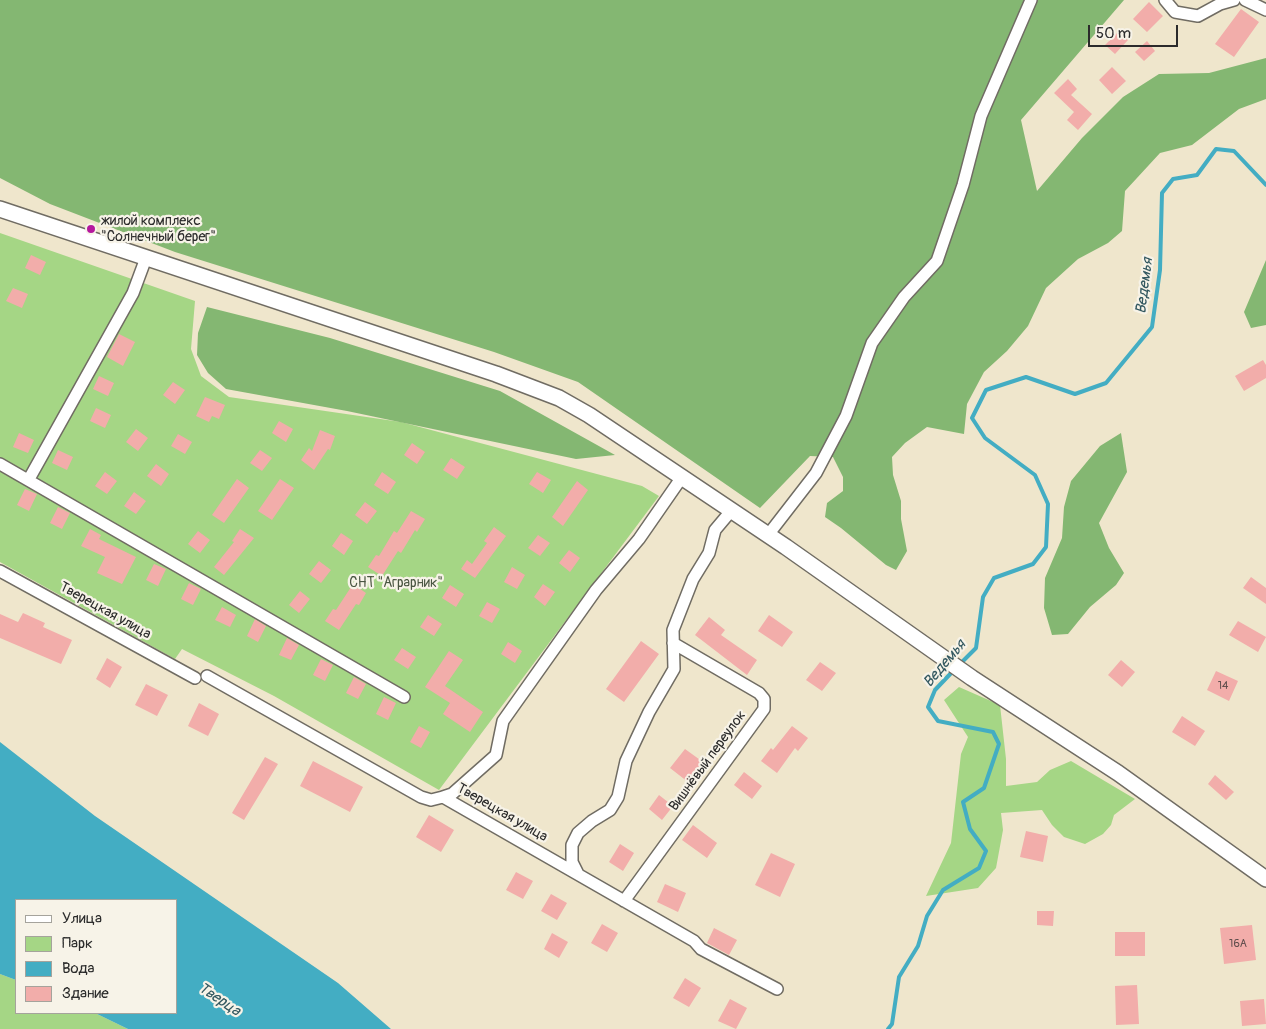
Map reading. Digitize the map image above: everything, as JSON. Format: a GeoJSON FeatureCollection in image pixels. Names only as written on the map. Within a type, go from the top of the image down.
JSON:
{"type":"FeatureCollection","features":[{"type":"Feature","properties":{"kind":"main road"},"geometry":{"type":"LineString","coordinates":[[0,209],[537,389],[579,409],[768,535],[972,678],[1118,773],[1266,879]]}},
{"type":"Feature","properties":{"kind":"street"},"geometry":{"type":"LineString","coordinates":[[768,535],[816,473],[846,416],[872,343],[904,296],[938,261],[981,116],[1032,0]]}},
{"type":"Feature","properties":{"kind":"street"},"geometry":{"type":"LineString","coordinates":[[1165,0],[1175,12],[1198,16],[1220,4],[1234,0]]}},
{"type":"Feature","properties":{"kind":"street"},"geometry":{"type":"LineString","coordinates":[[1245,0],[1266,10]]}},
{"type":"Feature","properties":{"kind":"street"},"geometry":{"type":"LineString","coordinates":[[29,479],[133,293],[146,258]]}},
{"type":"Feature","properties":{"kind":"street"},"geometry":{"type":"LineString","coordinates":[[0,464],[404,697]]}},
{"type":"Feature","properties":{"kind":"street"},"geometry":{"type":"LineString","coordinates":[[443,797],[459,788],[496,755],[503,721],[596,590],[639,539],[682,477]]}},
{"type":"Feature","properties":{"kind":"street"},"geometry":{"type":"LineString","coordinates":[[578,874],[572,862],[572,845],[578,833],[592,821],[610,810],[618,797],[626,761],[649,712],[674,669],[673,630],[697,570],[708,553],[714,530],[731,511]]}},
{"type":"Feature","properties":{"kind":"street","name":"Тверецкая улица"},"geometry":{"type":"LineString","coordinates":[[0,571],[195,678]]}},
{"type":"Feature","properties":{"kind":"street","name":"Вишнёвый переулок"},"geometry":{"type":"LineString","coordinates":[[624,902],[764,709],[764,699],[759,693],[673,643]]}},
{"type":"Feature","properties":{"kind":"street","name":"Тверецкая улица"},"geometry":{"type":"LineString","coordinates":[[208,676],[421,797],[431,800],[443,797],[694,941],[701,949],[777,989]]}},
{"type":"Feature","properties":{"kind":"green space"},"geometry":{"type":"Polygon","coordinates":[[[0,0],[1124,0],[1021,120],[1037,191],[1082,138],[1123,97],[1159,74],[1209,73],[1266,58],[1266,99],[1239,109],[1192,145],[1160,153],[1125,191],[1122,231],[1108,243],[1078,259],[1046,288],[1028,326],[1007,351],[984,372],[967,404],[964,434],[927,427],[905,443],[892,457],[893,475],[901,501],[901,519],[907,551],[896,570],[886,565],[825,517],[827,503],[843,491],[843,477],[833,457],[810,456],[760,508],[578,382],[494,352],[175,252],[50,204],[0,178],[0,0]]]}},
{"type":"Feature","properties":{"kind":"green space","name":"СНТ \"Аграрник\""},"geometry":{"type":"Polygon","coordinates":[[[0,233],[195,301],[191,349],[201,376],[229,397],[401,422],[642,486],[659,496],[439,790],[274,696],[182,649],[175,659],[0,562],[0,233]]]}},
{"type":"Feature","properties":{"kind":"green space"},"geometry":{"type":"Polygon","coordinates":[[[1266,260],[1266,325],[1251,328],[1244,312],[1266,260]]]}},
{"type":"Feature","properties":{"kind":"green space"},"geometry":{"type":"Polygon","coordinates":[[[207,307],[330,338],[500,391],[615,455],[576,459],[347,411],[226,389],[208,373],[197,355],[198,333],[207,307]]]}},
{"type":"Feature","properties":{"kind":"green space"},"geometry":{"type":"Polygon","coordinates":[[[1121,433],[1127,472],[1099,523],[1109,548],[1124,573],[1116,585],[1090,607],[1068,634],[1052,635],[1044,608],[1045,578],[1062,538],[1064,507],[1071,481],[1100,446],[1121,433]]]}},
{"type":"Feature","properties":{"kind":"green space"},"geometry":{"type":"Polygon","coordinates":[[[959,687],[1000,705],[1006,759],[1006,786],[1037,782],[1050,770],[1071,761],[1135,799],[1114,815],[1111,825],[1103,834],[1085,844],[1064,837],[1052,825],[1042,810],[1001,813],[1003,830],[996,868],[978,888],[926,896],[951,843],[961,754],[968,737],[944,700],[959,687]]]}},
{"type":"Feature","properties":{"kind":"green space"},"geometry":{"type":"Polygon","coordinates":[[[0,974],[15,980],[15,1014],[97,1014],[128,1029],[0,1029],[0,974]]]}},
{"type":"Feature","properties":{"kind":"water","name":"Тверца"},"geometry":{"type":"Polygon","coordinates":[[[0,742],[95,816],[338,983],[391,1029],[128,1029],[97,1014],[178,1014],[178,899],[15,899],[15,980],[0,974],[0,742]]]}},
{"type":"Feature","properties":{"kind":"building"},"geometry":{"type":"Polygon","coordinates":[[[1149,2],[1163,16],[1147,32],[1133,19],[1149,2]]]}},
{"type":"Feature","properties":{"kind":"building"},"geometry":{"type":"Polygon","coordinates":[[[1241,9],[1259,22],[1234,57],[1215,44],[1241,9]]]}},
{"type":"Feature","properties":{"kind":"building"},"geometry":{"type":"Polygon","coordinates":[[[1118,32],[1128,40],[1115,54],[1105,45],[1118,32]]]}},
{"type":"Feature","properties":{"kind":"building"},"geometry":{"type":"Polygon","coordinates":[[[1147,41],[1155,51],[1144,61],[1135,52],[1147,41]]]}},
{"type":"Feature","properties":{"kind":"building"},"geometry":{"type":"Polygon","coordinates":[[[1112,67],[1126,81],[1112,94],[1099,80],[1112,67]]]}},
{"type":"Feature","properties":{"kind":"building"},"geometry":{"type":"Polygon","coordinates":[[[1068,79],[1077,89],[1071,95],[1092,114],[1078,130],[1067,120],[1074,112],[1054,93],[1068,79]]]}},
{"type":"Feature","properties":{"kind":"building"},"geometry":{"type":"Polygon","coordinates":[[[31,255],[46,262],[40,275],[25,268],[31,255]]]}},
{"type":"Feature","properties":{"kind":"building"},"geometry":{"type":"Polygon","coordinates":[[[13,288],[28,294],[22,308],[6,301],[13,288]]]}},
{"type":"Feature","properties":{"kind":"building"},"geometry":{"type":"Polygon","coordinates":[[[119,334],[135,342],[123,366],[107,357],[119,334]]]}},
{"type":"Feature","properties":{"kind":"building"},"geometry":{"type":"Polygon","coordinates":[[[1263,360],[1266,365],[1266,378],[1244,391],[1235,376],[1263,360]]]}},
{"type":"Feature","properties":{"kind":"building"},"geometry":{"type":"Polygon","coordinates":[[[99,376],[114,383],[108,396],[93,389],[99,376]]]}},
{"type":"Feature","properties":{"kind":"building"},"geometry":{"type":"Polygon","coordinates":[[[173,382],[185,390],[175,404],[163,395],[173,382]]]}},
{"type":"Feature","properties":{"kind":"building"},"geometry":{"type":"Polygon","coordinates":[[[205,397],[225,405],[219,419],[212,416],[209,422],[196,416],[205,397]]]}},
{"type":"Feature","properties":{"kind":"building"},"geometry":{"type":"Polygon","coordinates":[[[96,408],[111,415],[105,428],[90,421],[96,408]]]}},
{"type":"Feature","properties":{"kind":"building"},"geometry":{"type":"Polygon","coordinates":[[[279,421],[293,429],[286,442],[272,433],[279,421]]]}},
{"type":"Feature","properties":{"kind":"building"},"geometry":{"type":"Polygon","coordinates":[[[136,429],[148,438],[138,451],[126,442],[136,429]]]}},
{"type":"Feature","properties":{"kind":"building"},"geometry":{"type":"Polygon","coordinates":[[[320,430],[335,436],[330,450],[328,449],[314,470],[301,460],[309,448],[312,451],[320,430]]]}},
{"type":"Feature","properties":{"kind":"building"},"geometry":{"type":"Polygon","coordinates":[[[19,433],[34,440],[28,453],[13,447],[19,433]]]}},
{"type":"Feature","properties":{"kind":"building"},"geometry":{"type":"Polygon","coordinates":[[[178,434],[192,442],[185,454],[171,446],[178,434]]]}},
{"type":"Feature","properties":{"kind":"building"},"geometry":{"type":"Polygon","coordinates":[[[412,443],[425,452],[417,464],[404,455],[412,443]]]}},
{"type":"Feature","properties":{"kind":"building"},"geometry":{"type":"Polygon","coordinates":[[[58,450],[73,457],[67,470],[52,463],[58,450]]]}},
{"type":"Feature","properties":{"kind":"building"},"geometry":{"type":"Polygon","coordinates":[[[260,450],[272,458],[262,471],[250,463],[260,450]]]}},
{"type":"Feature","properties":{"kind":"building"},"geometry":{"type":"Polygon","coordinates":[[[451,458],[465,467],[457,479],[443,470],[451,458]]]}},
{"type":"Feature","properties":{"kind":"building"},"geometry":{"type":"Polygon","coordinates":[[[156,464],[169,474],[161,486],[147,476],[156,464]]]}},
{"type":"Feature","properties":{"kind":"building"},"geometry":{"type":"Polygon","coordinates":[[[105,472],[117,481],[107,494],[95,486],[105,472]]]}},
{"type":"Feature","properties":{"kind":"building"},"geometry":{"type":"Polygon","coordinates":[[[382,472],[396,482],[388,494],[374,485],[382,472]]]}},
{"type":"Feature","properties":{"kind":"building"},"geometry":{"type":"Polygon","coordinates":[[[537,472],[551,480],[543,493],[529,484],[537,472]]]}},
{"type":"Feature","properties":{"kind":"building"},"geometry":{"type":"Polygon","coordinates":[[[237,479],[249,488],[224,523],[212,515],[237,479]]]}},
{"type":"Feature","properties":{"kind":"building"},"geometry":{"type":"Polygon","coordinates":[[[280,479],[294,488],[272,520],[258,511],[280,479]]]}},
{"type":"Feature","properties":{"kind":"building"},"geometry":{"type":"Polygon","coordinates":[[[577,481],[588,490],[563,526],[552,517],[577,481]]]}},
{"type":"Feature","properties":{"kind":"building"},"geometry":{"type":"Polygon","coordinates":[[[25,489],[37,494],[29,511],[17,505],[25,489]]]}},
{"type":"Feature","properties":{"kind":"building"},"geometry":{"type":"Polygon","coordinates":[[[134,492],[146,501],[136,514],[124,506],[134,492]]]}},
{"type":"Feature","properties":{"kind":"building"},"geometry":{"type":"Polygon","coordinates":[[[365,502],[377,511],[367,524],[355,515],[365,502]]]}},
{"type":"Feature","properties":{"kind":"building"},"geometry":{"type":"Polygon","coordinates":[[[58,507],[70,513],[62,529],[50,523],[58,507]]]}},
{"type":"Feature","properties":{"kind":"building"},"geometry":{"type":"Polygon","coordinates":[[[411,511],[425,519],[417,532],[415,530],[401,553],[398,551],[382,576],[368,567],[376,555],[379,556],[394,531],[397,533],[411,511]]]}},
{"type":"Feature","properties":{"kind":"building"},"geometry":{"type":"Polygon","coordinates":[[[494,527],[506,536],[475,578],[461,569],[467,560],[472,564],[487,543],[484,541],[494,527]]]}},
{"type":"Feature","properties":{"kind":"building"},"geometry":{"type":"Polygon","coordinates":[[[90,529],[101,535],[99,539],[136,557],[122,584],[97,573],[105,557],[81,546],[90,529]]]}},
{"type":"Feature","properties":{"kind":"building"},"geometry":{"type":"Polygon","coordinates":[[[240,529],[254,538],[224,575],[214,567],[234,542],[232,541],[240,529]]]}},
{"type":"Feature","properties":{"kind":"building"},"geometry":{"type":"Polygon","coordinates":[[[198,531],[210,540],[200,553],[188,544],[198,531]]]}},
{"type":"Feature","properties":{"kind":"building"},"geometry":{"type":"Polygon","coordinates":[[[341,533],[353,541],[344,555],[332,546],[341,533]]]}},
{"type":"Feature","properties":{"kind":"building"},"geometry":{"type":"Polygon","coordinates":[[[538,535],[550,543],[540,556],[528,548],[538,535]]]}},
{"type":"Feature","properties":{"kind":"building"},"geometry":{"type":"Polygon","coordinates":[[[569,550],[580,558],[570,572],[559,563],[569,550]]]}},
{"type":"Feature","properties":{"kind":"building"},"geometry":{"type":"Polygon","coordinates":[[[319,561],[331,570],[321,583],[309,574],[319,561]]]}},
{"type":"Feature","properties":{"kind":"building"},"geometry":{"type":"Polygon","coordinates":[[[154,564],[166,569],[158,586],[146,580],[154,564]]]}},
{"type":"Feature","properties":{"kind":"building"},"geometry":{"type":"Polygon","coordinates":[[[512,567],[525,575],[517,589],[504,582],[512,567]]]}},
{"type":"Feature","properties":{"kind":"building"},"geometry":{"type":"Polygon","coordinates":[[[1251,577],[1266,588],[1266,604],[1243,588],[1251,577]]]}},
{"type":"Feature","properties":{"kind":"building"},"geometry":{"type":"Polygon","coordinates":[[[189,583],[201,589],[193,605],[181,599],[189,583]]]}},
{"type":"Feature","properties":{"kind":"building"},"geometry":{"type":"Polygon","coordinates":[[[353,584],[366,593],[359,605],[356,604],[339,630],[325,621],[333,609],[336,610],[353,584]]]}},
{"type":"Feature","properties":{"kind":"building"},"geometry":{"type":"Polygon","coordinates":[[[543,584],[555,592],[545,606],[534,597],[543,584]]]}},
{"type":"Feature","properties":{"kind":"building"},"geometry":{"type":"Polygon","coordinates":[[[450,585],[464,594],[456,607],[442,598],[450,585]]]}},
{"type":"Feature","properties":{"kind":"building"},"geometry":{"type":"Polygon","coordinates":[[[300,591],[310,599],[299,613],[289,605],[300,591]]]}},
{"type":"Feature","properties":{"kind":"building"},"geometry":{"type":"Polygon","coordinates":[[[487,602],[500,609],[492,623],[479,616],[487,602]]]}},
{"type":"Feature","properties":{"kind":"building"},"geometry":{"type":"Polygon","coordinates":[[[222,607],[236,615],[230,627],[215,620],[222,607]]]}},
{"type":"Feature","properties":{"kind":"building"},"geometry":{"type":"Polygon","coordinates":[[[23,613],[45,623],[43,627],[72,640],[61,664],[0,638],[0,614],[18,622],[23,613]]]}},
{"type":"Feature","properties":{"kind":"building"},"geometry":{"type":"Polygon","coordinates":[[[428,615],[442,624],[434,636],[420,627],[428,615]]]}},
{"type":"Feature","properties":{"kind":"building"},"geometry":{"type":"Polygon","coordinates":[[[769,615],[793,632],[782,647],[758,631],[769,615]]]}},
{"type":"Feature","properties":{"kind":"building"},"geometry":{"type":"Polygon","coordinates":[[[709,617],[725,630],[721,635],[757,660],[747,675],[695,635],[709,617]]]}},
{"type":"Feature","properties":{"kind":"building"},"geometry":{"type":"Polygon","coordinates":[[[255,619],[266,626],[258,642],[247,636],[255,619]]]}},
{"type":"Feature","properties":{"kind":"building"},"geometry":{"type":"Polygon","coordinates":[[[1238,621],[1266,637],[1258,652],[1229,635],[1238,621]]]}},
{"type":"Feature","properties":{"kind":"building"},"geometry":{"type":"Polygon","coordinates":[[[287,638],[299,645],[291,660],[279,655],[287,638]]]}},
{"type":"Feature","properties":{"kind":"building"},"geometry":{"type":"Polygon","coordinates":[[[641,641],[659,654],[624,702],[606,689],[641,641]]]}},
{"type":"Feature","properties":{"kind":"building"},"geometry":{"type":"Polygon","coordinates":[[[508,642],[522,651],[515,663],[501,654],[508,642]]]}},
{"type":"Feature","properties":{"kind":"building"},"geometry":{"type":"Polygon","coordinates":[[[402,648],[416,657],[408,669],[394,660],[402,648]]]}},
{"type":"Feature","properties":{"kind":"building"},"geometry":{"type":"Polygon","coordinates":[[[449,651],[463,660],[445,686],[483,712],[470,732],[443,714],[450,703],[425,687],[449,651]]]}},
{"type":"Feature","properties":{"kind":"building"},"geometry":{"type":"Polygon","coordinates":[[[107,658],[122,667],[110,688],[96,679],[107,658]]]}},
{"type":"Feature","properties":{"kind":"building"},"geometry":{"type":"Polygon","coordinates":[[[321,659],[333,665],[325,681],[313,675],[321,659]]]}},
{"type":"Feature","properties":{"kind":"building"},"geometry":{"type":"Polygon","coordinates":[[[1121,660],[1135,672],[1122,687],[1108,675],[1121,660]]]}},
{"type":"Feature","properties":{"kind":"building"},"geometry":{"type":"Polygon","coordinates":[[[820,662],[836,673],[822,691],[806,680],[820,662]]]}},
{"type":"Feature","properties":{"kind":"building"},"geometry":{"type":"Polygon","coordinates":[[[1216,671],[1238,681],[1229,701],[1207,690],[1216,671]]]}},
{"type":"Feature","properties":{"kind":"building"},"geometry":{"type":"Polygon","coordinates":[[[354,677],[366,684],[358,699],[346,693],[354,677]]]}},
{"type":"Feature","properties":{"kind":"building"},"geometry":{"type":"Polygon","coordinates":[[[146,684],[168,695],[157,716],[135,705],[146,684]]]}},
{"type":"Feature","properties":{"kind":"building"},"geometry":{"type":"Polygon","coordinates":[[[384,697],[396,703],[388,720],[376,714],[384,697]]]}},
{"type":"Feature","properties":{"kind":"building"},"geometry":{"type":"Polygon","coordinates":[[[199,703],[219,714],[208,736],[188,726],[199,703]]]}},
{"type":"Feature","properties":{"kind":"building"},"geometry":{"type":"Polygon","coordinates":[[[1182,716],[1205,731],[1195,746],[1172,732],[1182,716]]]}},
{"type":"Feature","properties":{"kind":"building"},"geometry":{"type":"Polygon","coordinates":[[[419,726],[430,732],[421,748],[410,742],[419,726]]]}},
{"type":"Feature","properties":{"kind":"building"},"geometry":{"type":"Polygon","coordinates":[[[792,726],[808,738],[798,751],[795,748],[777,773],[761,761],[771,748],[773,750],[792,726]]]}},
{"type":"Feature","properties":{"kind":"building"},"geometry":{"type":"Polygon","coordinates":[[[685,749],[703,762],[688,782],[670,768],[685,749]]]}},
{"type":"Feature","properties":{"kind":"building"},"geometry":{"type":"Polygon","coordinates":[[[265,757],[278,764],[244,820],[232,813],[265,757]]]}},
{"type":"Feature","properties":{"kind":"building"},"geometry":{"type":"Polygon","coordinates":[[[313,761],[363,787],[350,812],[300,786],[313,761]]]}},
{"type":"Feature","properties":{"kind":"building"},"geometry":{"type":"Polygon","coordinates":[[[744,772],[762,786],[752,799],[734,785],[744,772]]]}},
{"type":"Feature","properties":{"kind":"building"},"geometry":{"type":"Polygon","coordinates":[[[1215,775],[1234,792],[1226,800],[1208,784],[1215,775]]]}},
{"type":"Feature","properties":{"kind":"building"},"geometry":{"type":"Polygon","coordinates":[[[659,795],[673,806],[662,820],[649,809],[659,795]]]}},
{"type":"Feature","properties":{"kind":"building"},"geometry":{"type":"Polygon","coordinates":[[[429,815],[454,830],[441,852],[416,837],[429,815]]]}},
{"type":"Feature","properties":{"kind":"building"},"geometry":{"type":"Polygon","coordinates":[[[693,825],[717,843],[707,858],[682,840],[693,825]]]}},
{"type":"Feature","properties":{"kind":"building"},"geometry":{"type":"Polygon","coordinates":[[[1026,831],[1048,836],[1043,862],[1020,857],[1026,831]]]}},
{"type":"Feature","properties":{"kind":"building"},"geometry":{"type":"Polygon","coordinates":[[[620,844],[634,853],[623,871],[609,862],[620,844]]]}},
{"type":"Feature","properties":{"kind":"building"},"geometry":{"type":"Polygon","coordinates":[[[771,853],[795,864],[780,897],[755,885],[771,853]]]}},
{"type":"Feature","properties":{"kind":"building"},"geometry":{"type":"Polygon","coordinates":[[[516,872],[533,881],[523,899],[506,890],[516,872]]]}},
{"type":"Feature","properties":{"kind":"building"},"geometry":{"type":"Polygon","coordinates":[[[665,884],[686,893],[678,912],[657,902],[665,884]]]}},
{"type":"Feature","properties":{"kind":"building"},"geometry":{"type":"Polygon","coordinates":[[[551,894],[567,903],[557,920],[541,911],[551,894]]]}},
{"type":"Feature","properties":{"kind":"building"},"geometry":{"type":"Polygon","coordinates":[[[1037,911],[1054,911],[1053,926],[1037,925],[1037,911]]]}},
{"type":"Feature","properties":{"kind":"building"},"geometry":{"type":"Polygon","coordinates":[[[602,924],[618,933],[607,952],[591,943],[602,924]]]}},
{"type":"Feature","properties":{"kind":"building"},"geometry":{"type":"Polygon","coordinates":[[[1252,925],[1256,960],[1224,964],[1220,928],[1252,925]]]}},
{"type":"Feature","properties":{"kind":"building"},"geometry":{"type":"Polygon","coordinates":[[[714,928],[737,940],[729,955],[707,943],[714,928]]]}},
{"type":"Feature","properties":{"kind":"building"},"geometry":{"type":"Polygon","coordinates":[[[1115,932],[1145,932],[1145,956],[1115,956],[1115,932]]]}},
{"type":"Feature","properties":{"kind":"building"},"geometry":{"type":"Polygon","coordinates":[[[552,933],[568,942],[559,958],[544,949],[552,933]]]}},
{"type":"Feature","properties":{"kind":"building"},"geometry":{"type":"Polygon","coordinates":[[[685,978],[701,988],[689,1007],[673,998],[685,978]]]}},
{"type":"Feature","properties":{"kind":"building"},"geometry":{"type":"Polygon","coordinates":[[[1137,985],[1139,1024],[1116,1025],[1115,986],[1137,985]]]}},
{"type":"Feature","properties":{"kind":"building"},"geometry":{"type":"Polygon","coordinates":[[[730,999],[747,1008],[736,1029],[718,1021],[730,999]]]}},
{"type":"Feature","properties":{"kind":"building"},"geometry":{"type":"Polygon","coordinates":[[[1264,999],[1266,1024],[1242,1026],[1240,1001],[1264,999]]]}},
{"type":"Feature","properties":{"kind":"waterway","name":"Ведемья"},"geometry":{"type":"LineString","coordinates":[[959,665],[976,648],[983,597],[994,578],[1033,564],[1046,547],[1048,504],[1035,475],[985,438],[972,418],[986,390],[1026,377],[1075,394],[1106,383],[1152,327],[1160,270],[1162,193],[1173,179],[1197,175],[1216,149],[1234,151],[1266,185]]}},
{"type":"Feature","properties":{"kind":"waterway","name":"Ведемья"},"geometry":{"type":"LineString","coordinates":[[888,1029],[892,1024],[899,977],[918,946],[927,916],[943,890],[979,868],[986,851],[970,829],[963,802],[984,788],[999,744],[993,732],[938,721],[928,707],[935,690],[954,670]]}},
{"type":"Feature","properties":{"kind":"place","name":"жилой комплекс \"Солнечный берег\""},"geometry":{"type":"Point","coordinates":[91,229]}}]}
